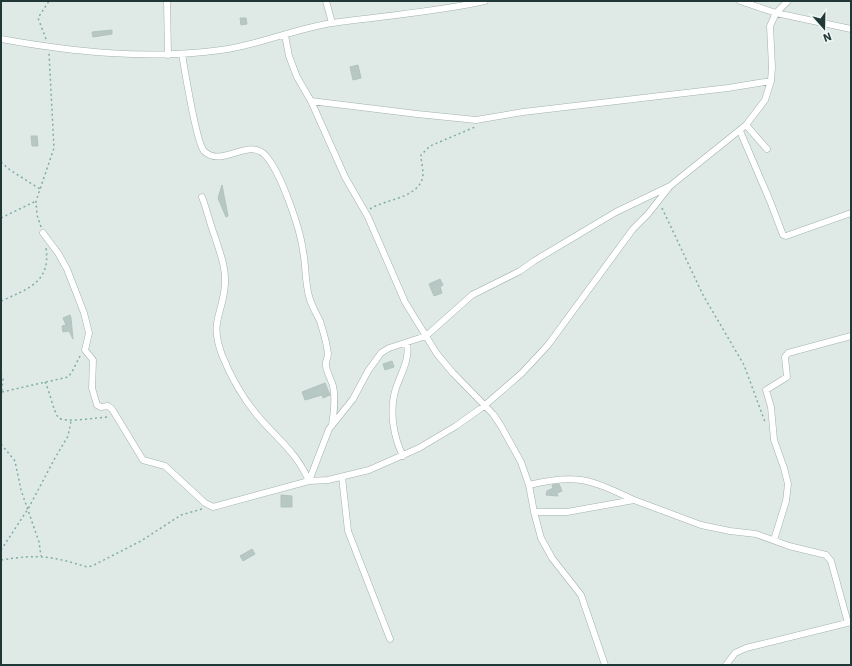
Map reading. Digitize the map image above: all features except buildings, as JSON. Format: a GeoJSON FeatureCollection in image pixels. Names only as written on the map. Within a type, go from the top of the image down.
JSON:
{"type":"FeatureCollection","features":[{"type":"Feature","properties":{"kind":"street"},"geometry":{"type":"LineString","coordinates":[[167,1],[168,55]]}},
{"type":"Feature","properties":{"kind":"street"},"geometry":{"type":"LineString","coordinates":[[326,1],[332,23]]}},
{"type":"Feature","properties":{"kind":"street"},"geometry":{"type":"LineString","coordinates":[[1,39],[49,47],[168,55],[182,54],[243,46],[332,23],[430,11],[485,1]]}},
{"type":"Feature","properties":{"kind":"street"},"geometry":{"type":"LineString","coordinates":[[740,1],[776,13],[851,28]]}},
{"type":"Feature","properties":{"kind":"street"},"geometry":{"type":"LineString","coordinates":[[309,481],[332,426],[353,398],[378,356],[389,348],[426,336],[472,295],[520,271],[616,212],[670,186],[746,125],[765,100],[771,81],[770,26],[776,13],[788,1]]}},
{"type":"Feature","properties":{"kind":"street"},"geometry":{"type":"LineString","coordinates":[[285,35],[289,56],[297,77],[311,101],[340,167],[365,213],[404,302],[437,354],[492,414],[507,435],[521,462],[529,485],[534,512],[546,550],[581,595],[605,665]]}},
{"type":"Feature","properties":{"kind":"street"},"geometry":{"type":"LineString","coordinates":[[182,54],[197,130],[204,150],[208,154],[216,156],[250,149],[258,150],[266,156],[273,165],[282,182],[302,246],[309,297],[320,321],[326,343],[328,354],[326,366],[334,394],[332,426]]}},
{"type":"Feature","properties":{"kind":"street"},"geometry":{"type":"LineString","coordinates":[[311,101],[476,120],[523,112],[728,88],[771,81]]}},
{"type":"Feature","properties":{"kind":"street"},"geometry":{"type":"LineString","coordinates":[[746,125],[767,149]]}},
{"type":"Feature","properties":{"kind":"street"},"geometry":{"type":"LineString","coordinates":[[740,131],[783,235],[786,236],[851,214]]}},
{"type":"Feature","properties":{"kind":"street"},"geometry":{"type":"LineString","coordinates":[[43,233],[58,253],[67,269],[84,313],[89,332],[84,350],[93,364],[92,388],[97,405],[101,407],[110,407],[143,460],[165,466],[210,506],[217,507],[234,500],[309,481],[328,480],[369,470],[403,456],[433,441],[484,406],[522,373],[548,345],[633,229],[670,186]]}},
{"type":"Feature","properties":{"kind":"street"},"geometry":{"type":"LineString","coordinates":[[202,197],[224,263],[225,284],[215,325],[216,338],[222,356],[240,390],[257,414],[292,451],[302,464],[309,481]]}},
{"type":"Feature","properties":{"kind":"street"},"geometry":{"type":"LineString","coordinates":[[774,540],[786,501],[788,489],[784,468],[774,440],[771,407],[766,390],[787,377],[785,357],[788,353],[851,336]]}},
{"type":"Feature","properties":{"kind":"street"},"geometry":{"type":"LineString","coordinates":[[403,456],[395,436],[393,411],[396,390],[408,355],[407,343]]}},
{"type":"Feature","properties":{"kind":"street"},"geometry":{"type":"LineString","coordinates":[[342,477],[348,532],[390,639]]}},
{"type":"Feature","properties":{"kind":"street"},"geometry":{"type":"LineString","coordinates":[[529,485],[566,478],[599,483],[634,500],[701,525],[774,540],[789,546],[828,556],[850,622],[746,648],[735,653],[726,665]]}},
{"type":"Feature","properties":{"kind":"street"},"geometry":{"type":"LineString","coordinates":[[534,512],[567,512],[634,500]]}},
{"type":"Feature","properties":{"kind":"path"},"geometry":{"type":"LineString","coordinates":[[43,233],[37,215],[36,201],[54,148],[49,47],[38,18],[49,1]]}},
{"type":"Feature","properties":{"kind":"path"},"geometry":{"type":"LineString","coordinates":[[365,213],[375,205],[400,197],[418,187],[423,174],[421,155],[430,146],[452,138],[476,126]]}},
{"type":"Feature","properties":{"kind":"path"},"geometry":{"type":"LineString","coordinates":[[1,162],[10,170],[40,189]]}},
{"type":"Feature","properties":{"kind":"path"},"geometry":{"type":"LineString","coordinates":[[1,218],[36,201]]}},
{"type":"Feature","properties":{"kind":"path"},"geometry":{"type":"LineString","coordinates":[[658,201],[703,295],[744,365],[766,423]]}},
{"type":"Feature","properties":{"kind":"path"},"geometry":{"type":"LineString","coordinates":[[1,302],[20,293],[37,282],[44,274],[47,268],[48,258],[46,245]]}},
{"type":"Feature","properties":{"kind":"path"},"geometry":{"type":"LineString","coordinates":[[2,392],[68,377],[84,350]]}},
{"type":"Feature","properties":{"kind":"path"},"geometry":{"type":"LineString","coordinates":[[1,374],[1,398]]}},
{"type":"Feature","properties":{"kind":"path"},"geometry":{"type":"LineString","coordinates":[[45,382],[51,394],[58,417],[66,421],[116,416]]}},
{"type":"Feature","properties":{"kind":"path"},"geometry":{"type":"LineString","coordinates":[[1,550],[28,509],[68,436],[71,421]]}},
{"type":"Feature","properties":{"kind":"path"},"geometry":{"type":"LineString","coordinates":[[1,444],[15,461],[21,490],[39,542],[41,556]]}},
{"type":"Feature","properties":{"kind":"path"},"geometry":{"type":"LineString","coordinates":[[1,560],[41,556],[62,559],[87,567],[92,566],[141,541],[181,515],[210,506]]}}]}
